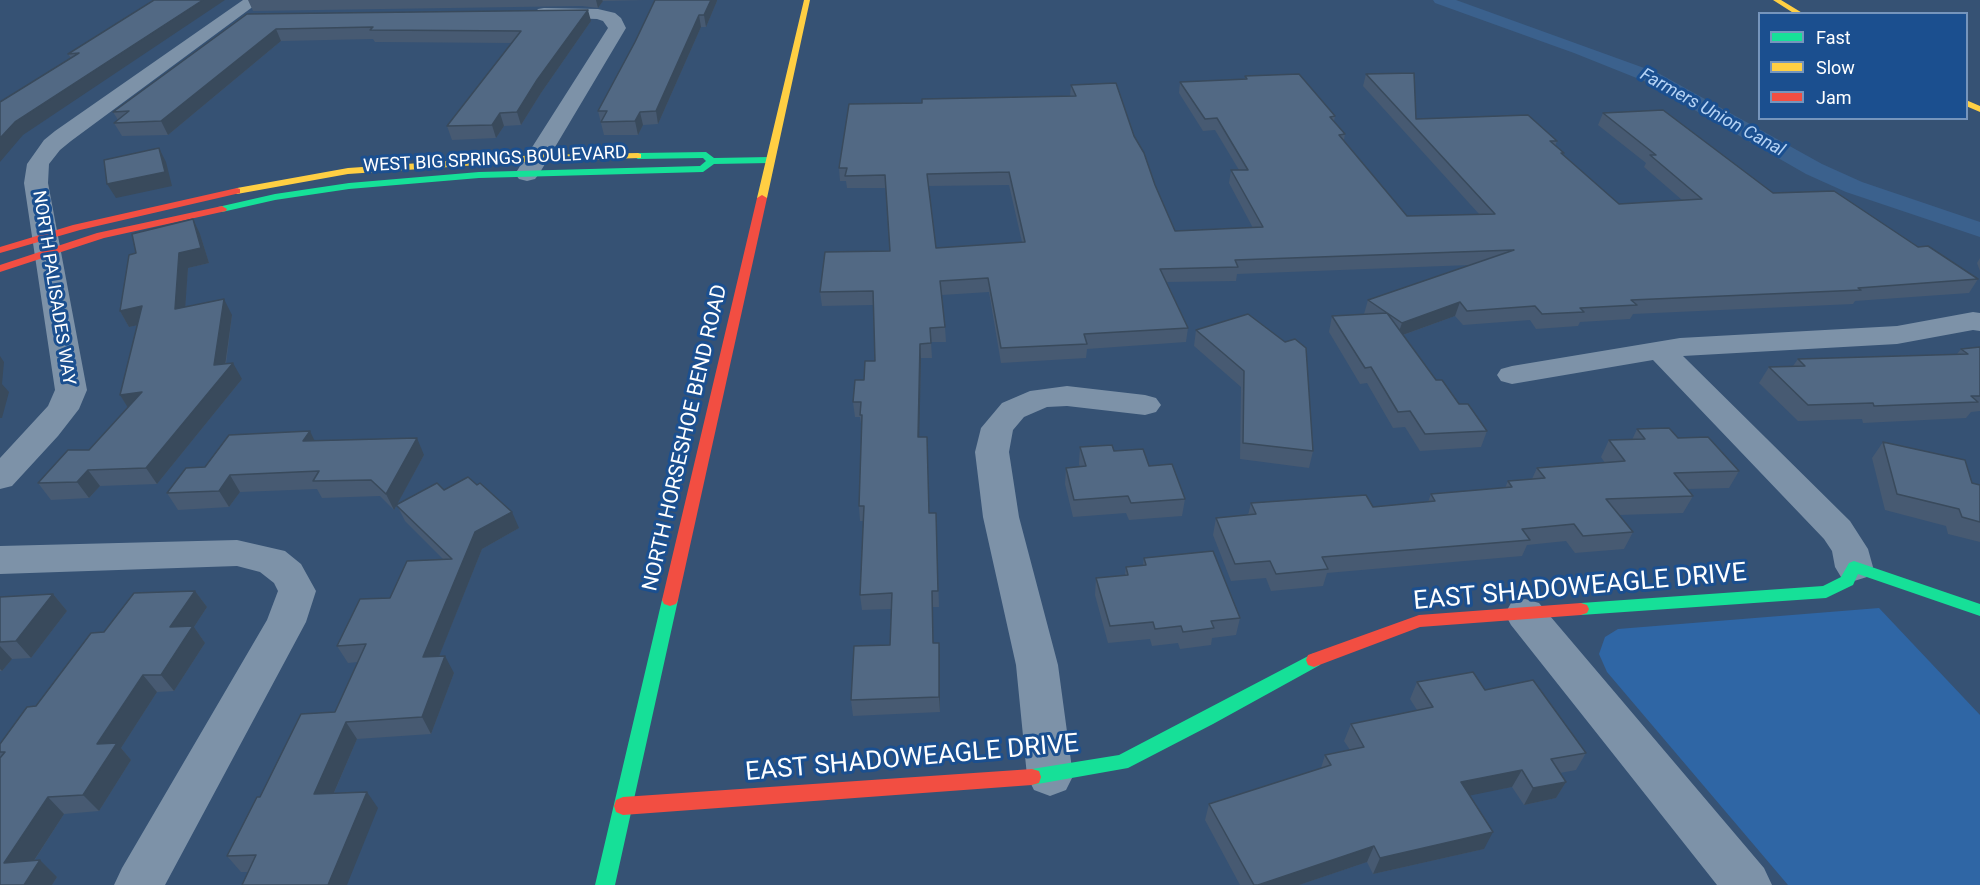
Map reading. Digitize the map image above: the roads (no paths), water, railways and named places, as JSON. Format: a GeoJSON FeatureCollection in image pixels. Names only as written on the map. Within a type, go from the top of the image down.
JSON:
{"type":"FeatureCollection","features":[{"type":"Feature","properties":{"kind":"main road","name":"NORTH HORSESHOE BEND ROAD"},"geometry":{"type":"LineString","coordinates":[[605,885],[807,0]]}},
{"type":"Feature","properties":{"kind":"main road"},"geometry":{"type":"LineString","coordinates":[[1776,0],[1797,12]]}},
{"type":"Feature","properties":{"kind":"main road","name":"WEST BIG SPRINGS BOULEVARD"},"geometry":{"type":"LineString","coordinates":[[0,250],[46,244],[206,197],[306,177],[426,164],[703,170],[711,161],[770,160]]}},
{"type":"Feature","properties":{"kind":"main road","name":"WEST BIG SPRINGS BOULEVARD"},"geometry":{"type":"LineString","coordinates":[[0,268],[46,244]]}},
{"type":"Feature","properties":{"kind":"main road"},"geometry":{"type":"LineString","coordinates":[[1854,567],[1980,610]]}},
{"type":"Feature","properties":{"kind":"main road","name":"EAST SHADOWEAGLE DRIVE"},"geometry":{"type":"LineString","coordinates":[[623,806],[1050,776],[1122,762],[1207,719],[1308,662],[1419,621],[1827,592],[1847,581],[1854,567]]}},
{"type":"Feature","properties":{"kind":"street","name":"NORTH PALISADES WAY"},"geometry":{"type":"LineString","coordinates":[[0,478],[47,429],[63,409],[71,390],[36,174],[39,165],[52,145],[227,19],[257,9]]}},
{"type":"Feature","properties":{"kind":"street"},"geometry":{"type":"LineString","coordinates":[[522,14],[582,13],[609,17],[615,22],[617,28],[532,166]]}},
{"type":"Feature","properties":{"kind":"street"},"geometry":{"type":"LineString","coordinates":[[1512,375],[1680,347],[1897,334],[1973,321],[1980,322]]}},
{"type":"Feature","properties":{"kind":"street"},"geometry":{"type":"LineString","coordinates":[[1661,351],[1837,530],[1850,549],[1854,567]]}},
{"type":"Feature","properties":{"kind":"street"},"geometry":{"type":"LineString","coordinates":[[1050,776],[1037,665],[1001,517],[992,452],[997,428],[1013,410],[1041,398],[1067,396],[1144,405]]}},
{"type":"Feature","properties":{"kind":"street"},"geometry":{"type":"LineString","coordinates":[[0,560],[237,553],[272,561],[288,574],[297,591],[286,622],[139,885]]}},
{"type":"Feature","properties":{"kind":"street"},"geometry":{"type":"LineString","coordinates":[[1526,614],[1747,885]]}},
{"type":"Feature","properties":{"kind":"waterway","name":"Farmers Union Canal"},"geometry":{"type":"LineString","coordinates":[[1441,0],[1580,49],[1651,77],[1814,169],[1854,187],[1980,230]]}}]}
